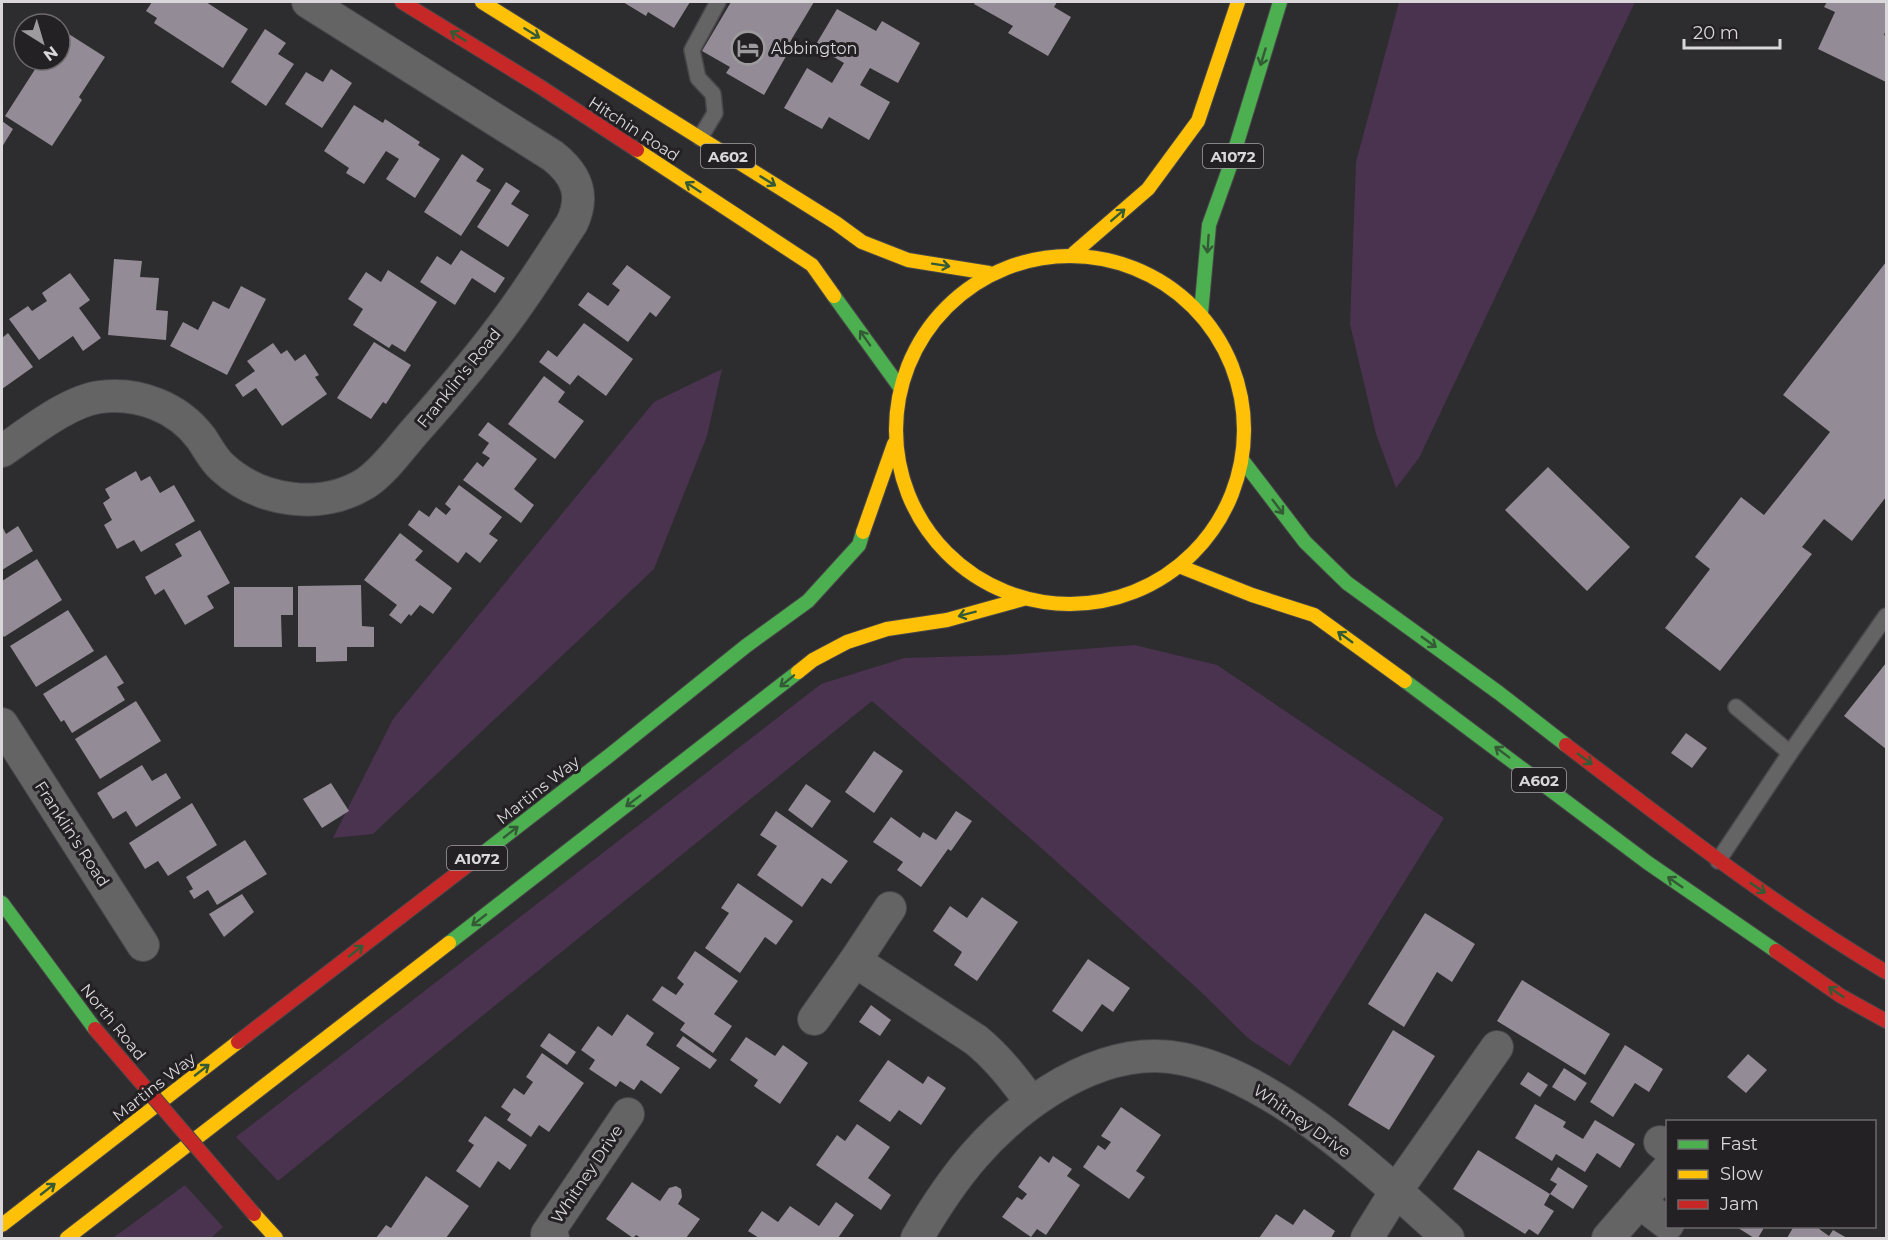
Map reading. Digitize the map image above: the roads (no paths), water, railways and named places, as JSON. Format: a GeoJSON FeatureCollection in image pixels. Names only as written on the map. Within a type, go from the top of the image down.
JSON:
{"type":"FeatureCollection","features":[{"type":"Feature","properties":{"kind":"main road","name":"Hitchin Road"},"geometry":{"type":"LineString","coordinates":[[402,2],[539,86],[812,265],[899,386]]}},
{"type":"Feature","properties":{"kind":"main road","name":"Hitchin Road"},"geometry":{"type":"LineString","coordinates":[[482,2],[836,223],[862,242],[908,260],[989,273]]}},
{"type":"Feature","properties":{"kind":"main road","name":"A1072"},"geometry":{"type":"LineString","coordinates":[[1074,254],[1148,189],[1198,121],[1238,2]]}},
{"type":"Feature","properties":{"kind":"main road","name":"A1072"},"geometry":{"type":"LineString","coordinates":[[1201,313],[1206,284],[1209,225],[1229,169],[1280,2]]}},
{"type":"Feature","properties":{"kind":"main road","name":"A602"},"geometry":{"type":"LineString","coordinates":[[1074,254],[1144,270],[1201,313],[1230,357],[1244,405],[1242,460],[1213,531],[1179,566],[1110,600],[1064,605],[1023,599],[959,567],[917,519],[894,444],[899,386],[929,324],[989,273],[1074,254]]}},
{"type":"Feature","properties":{"kind":"main road","name":"Martins Way"},"geometry":{"type":"LineString","coordinates":[[2,1225],[610,755],[746,646],[808,601],[859,545],[894,444]]}},
{"type":"Feature","properties":{"kind":"main road","name":"A602"},"geometry":{"type":"LineString","coordinates":[[1242,460],[1305,542],[1347,583],[1499,693],[1718,861],[1859,956],[1887,972]]}},
{"type":"Feature","properties":{"kind":"main road","name":"A602"},"geometry":{"type":"LineString","coordinates":[[1179,566],[1252,595],[1314,615],[1483,738],[1648,863],[1841,996],[1887,1022]]}},
{"type":"Feature","properties":{"kind":"main road","name":"A1072"},"geometry":{"type":"LineString","coordinates":[[67,1239],[813,660],[847,642],[887,629],[947,620],[1023,599]]}},
{"type":"Feature","properties":{"kind":"main road","name":"North Road"},"geometry":{"type":"LineString","coordinates":[[2,903],[95,1029],[276,1239]]}},
{"type":"Feature","properties":{"kind":"street","name":"Franklin's Road"},"geometry":{"type":"LineString","coordinates":[[2,451],[60,413],[83,401],[99,397],[131,397],[169,409],[185,421],[201,438],[221,466],[247,486],[288,499],[327,498],[366,483],[380,471],[448,394],[514,311],[577,212],[578,195],[569,171],[553,156],[308,2]]}},
{"type":"Feature","properties":{"kind":"street","name":"Franklin's Road"},"geometry":{"type":"LineString","coordinates":[[2,724],[143,945]]}},
{"type":"Feature","properties":{"kind":"street"},"geometry":{"type":"LineString","coordinates":[[814,1019],[890,908]]}},
{"type":"Feature","properties":{"kind":"street"},"geometry":{"type":"LineString","coordinates":[[855,961],[976,1040],[993,1054],[1032,1102]]}},
{"type":"Feature","properties":{"kind":"street"},"geometry":{"type":"LineString","coordinates":[[1367,1239],[1396,1191],[1497,1047]]}},
{"type":"Feature","properties":{"kind":"street","name":"Whitney Drive"},"geometry":{"type":"LineString","coordinates":[[917,1239],[963,1166],[993,1135],[1032,1102],[1069,1078],[1093,1068],[1119,1060],[1147,1057],[1182,1059],[1225,1071],[1268,1094],[1319,1129],[1396,1191],[1448,1239]]}},
{"type":"Feature","properties":{"kind":"street","name":"Whitney Drive"},"geometry":{"type":"LineString","coordinates":[[548,1237],[628,1114]]}},
{"type":"Feature","properties":{"kind":"street"},"geometry":{"type":"LineString","coordinates":[[1608,1239],[1639,1202],[1665,1153]]}},
{"type":"Feature","properties":{"kind":"street"},"geometry":{"type":"LineString","coordinates":[[1639,1202],[1666,1223]]}},
{"type":"Feature","properties":{"kind":"street"},"geometry":{"type":"LineString","coordinates":[[1673,1228],[1687,1239]]}},
{"type":"Feature","properties":{"kind":"lane"},"geometry":{"type":"LineString","coordinates":[[700,138],[715,113],[713,94],[698,78],[692,50],[718,2]]}},
{"type":"Feature","properties":{"kind":"lane"},"geometry":{"type":"LineString","coordinates":[[1718,861],[1790,753],[1887,616]]}},
{"type":"Feature","properties":{"kind":"lane"},"geometry":{"type":"LineString","coordinates":[[1736,707],[1790,753]]}},
{"type":"Feature","properties":{"kind":"place","name":"Abbington"},"geometry":{"type":"Point","coordinates":[748,48]}}]}
